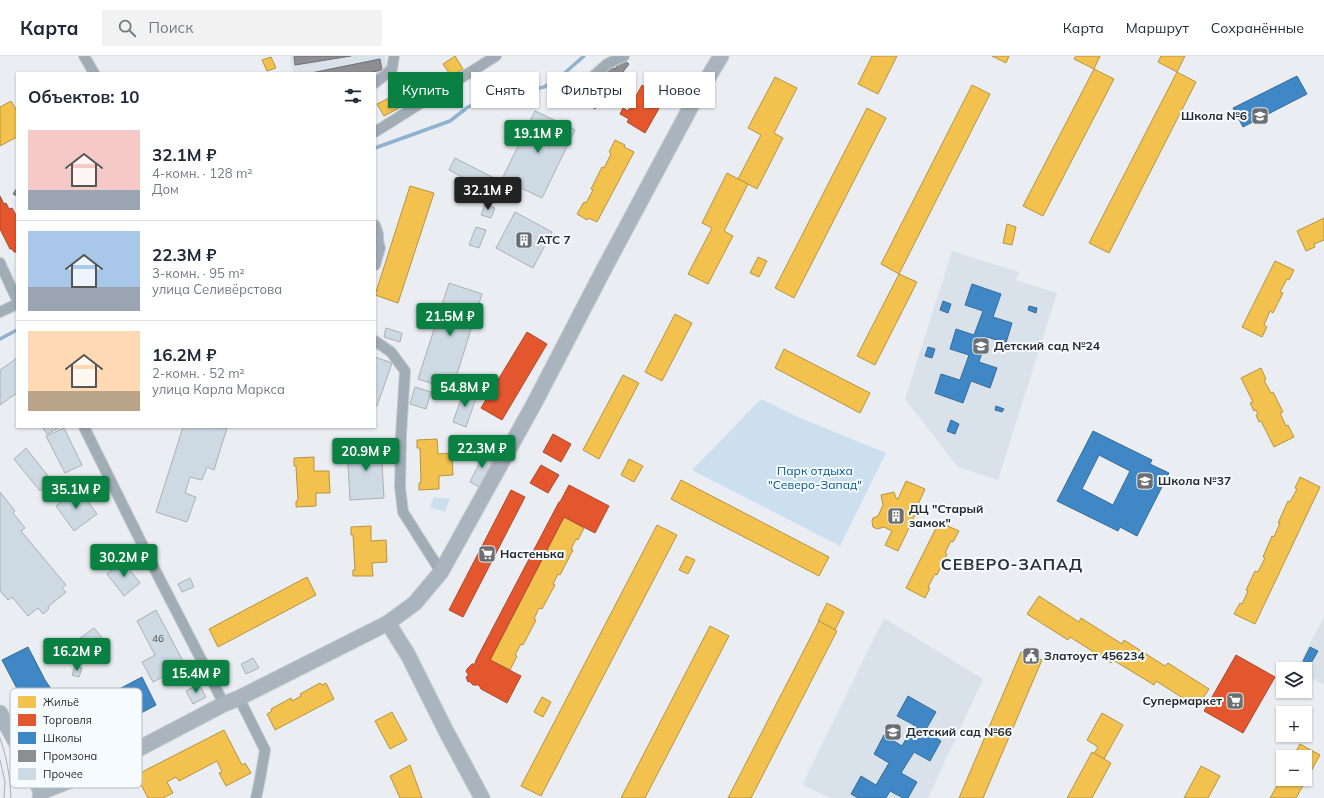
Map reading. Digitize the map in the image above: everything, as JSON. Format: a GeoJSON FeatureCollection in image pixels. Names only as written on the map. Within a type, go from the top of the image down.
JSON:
{"type":"FeatureCollection","features":[{"type":"Feature","properties":{"kind":"main road"},"geometry":{"type":"LineString","coordinates":[[142,747],[224,704],[239,698],[388,623],[415,602],[441,572],[535,402],[695,99],[722,56]]}},
{"type":"Feature","properties":{"kind":"main road"},"geometry":{"type":"LineString","coordinates":[[388,623],[408,655],[447,733],[482,798]]}},
{"type":"Feature","properties":{"kind":"main road"},"geometry":{"type":"LineString","coordinates":[[0,713],[10,731]]}},
{"type":"Feature","properties":{"kind":"main road"},"geometry":{"type":"LineString","coordinates":[[41,795],[57,788]]}},
{"type":"Feature","properties":{"kind":"street"},"geometry":{"type":"LineString","coordinates":[[84,56],[93,72]]}},
{"type":"Feature","properties":{"kind":"street"},"geometry":{"type":"LineString","coordinates":[[376,82],[392,69],[394,56]]}},
{"type":"Feature","properties":{"kind":"street"},"geometry":{"type":"LineString","coordinates":[[376,131],[496,56]]}},
{"type":"Feature","properties":{"kind":"street"},"geometry":{"type":"LineString","coordinates":[[598,72],[607,64],[624,56]]}},
{"type":"Feature","properties":{"kind":"street"},"geometry":{"type":"LineString","coordinates":[[376,228],[380,248],[376,262]]}},
{"type":"Feature","properties":{"kind":"street"},"geometry":{"type":"LineString","coordinates":[[0,263],[16,298]]}},
{"type":"Feature","properties":{"kind":"street"},"geometry":{"type":"LineString","coordinates":[[0,312],[16,304]]}},
{"type":"Feature","properties":{"kind":"street"},"geometry":{"type":"LineString","coordinates":[[376,342],[391,352],[405,371],[401,435],[400,487],[403,512],[441,572]]}},
{"type":"Feature","properties":{"kind":"street"},"geometry":{"type":"LineString","coordinates":[[84,428],[224,704]]}},
{"type":"Feature","properties":{"kind":"street"},"geometry":{"type":"LineString","coordinates":[[239,698],[265,750],[256,798]]}},
{"type":"Feature","properties":{"kind":"shaded area"},"geometry":{"type":"Polygon","coordinates":[[[290,56],[385,56],[387,70],[376,76],[376,72],[294,72],[292,69],[290,56]]]}},
{"type":"Feature","properties":{"kind":"shaded area","name":"Детский сад №24"},"geometry":{"type":"Polygon","coordinates":[[[952,251],[1019,272],[1016,280],[1057,293],[998,480],[958,467],[905,399],[952,251]]]}},
{"type":"Feature","properties":{"kind":"shaded area"},"geometry":{"type":"Polygon","coordinates":[[[1324,617],[1324,685],[1312,679],[1312,662],[1300,662],[1324,617]]]}},
{"type":"Feature","properties":{"kind":"shaded area","name":"Детский сад №66"},"geometry":{"type":"Polygon","coordinates":[[[884,618],[983,679],[928,798],[830,798],[802,785],[884,618]]]}},
{"type":"Feature","properties":{"kind":"green space","name":"Парк отдыха \"Северо-Запад\""},"geometry":{"type":"Polygon","coordinates":[[[761,399],[798,417],[886,453],[840,546],[692,470],[761,399]]]}},
{"type":"Feature","properties":{"kind":"green space"},"geometry":{"type":"Polygon","coordinates":[[[434,497],[450,499],[445,512],[430,507],[434,497]]]}},
{"type":"Feature","properties":{"kind":"building: Жильё"},"geometry":{"type":"Polygon","coordinates":[[[455,56],[463,69],[458,72],[448,72],[443,64],[455,56]]]}},
{"type":"Feature","properties":{"kind":"building: Жильё"},"geometry":{"type":"Polygon","coordinates":[[[872,56],[897,56],[878,94],[858,84],[872,56]]]}},
{"type":"Feature","properties":{"kind":"building: Жильё"},"geometry":{"type":"Polygon","coordinates":[[[992,56],[1009,56],[1006,63],[992,56]]]}},
{"type":"Feature","properties":{"kind":"building: Жильё"},"geometry":{"type":"Polygon","coordinates":[[[1076,56],[1100,56],[1094,69],[1074,59],[1076,56]]]}},
{"type":"Feature","properties":{"kind":"building: Жильё"},"geometry":{"type":"Polygon","coordinates":[[[1161,56],[1185,56],[1177,72],[1158,62],[1161,56]]]}},
{"type":"Feature","properties":{"kind":"building: Жильё"},"geometry":{"type":"Polygon","coordinates":[[[271,57],[276,68],[267,71],[262,60],[271,57]]]}},
{"type":"Feature","properties":{"kind":"building: Жильё"},"geometry":{"type":"Polygon","coordinates":[[[1094,69],[1114,79],[1043,216],[1023,206],[1094,69]]]}},
{"type":"Feature","properties":{"kind":"building: Жильё"},"geometry":{"type":"Polygon","coordinates":[[[1177,72],[1196,82],[1109,253],[1089,243],[1177,72]]]}},
{"type":"Feature","properties":{"kind":"building: Жильё"},"geometry":{"type":"Polygon","coordinates":[[[775,77],[797,88],[774,133],[783,138],[757,189],[738,179],[761,135],[748,128],[775,77]]]}},
{"type":"Feature","properties":{"kind":"building: Жильё"},"geometry":{"type":"Polygon","coordinates":[[[972,85],[990,94],[899,274],[881,264],[972,85]]]}},
{"type":"Feature","properties":{"kind":"building: Жильё"},"geometry":{"type":"Polygon","coordinates":[[[388,98],[388,108],[399,108],[384,116],[377,104],[388,98]]]}},
{"type":"Feature","properties":{"kind":"building: Жильё"},"geometry":{"type":"Polygon","coordinates":[[[11,101],[16,109],[16,138],[0,146],[0,107],[11,101]]]}},
{"type":"Feature","properties":{"kind":"building: Жильё"},"geometry":{"type":"Polygon","coordinates":[[[867,108],[886,118],[794,298],[775,288],[867,108]]]}},
{"type":"Feature","properties":{"kind":"building: Жильё"},"geometry":{"type":"Polygon","coordinates":[[[615,140],[634,152],[597,222],[588,218],[587,220],[577,214],[584,202],[586,203],[593,190],[591,189],[602,167],[604,168],[611,154],[609,152],[615,140]]]}},
{"type":"Feature","properties":{"kind":"building: Жильё"},"geometry":{"type":"Polygon","coordinates":[[[727,173],[748,184],[724,231],[733,236],[708,284],[688,274],[712,228],[702,223],[727,173]]]}},
{"type":"Feature","properties":{"kind":"building: Жильё"},"geometry":{"type":"Polygon","coordinates":[[[410,186],[434,193],[398,303],[376,295],[410,186]]]}},
{"type":"Feature","properties":{"kind":"building: Жильё"},"geometry":{"type":"Polygon","coordinates":[[[1324,218],[1324,240],[1314,244],[1315,247],[1306,251],[1297,231],[1324,218]]]}},
{"type":"Feature","properties":{"kind":"building: Жильё"},"geometry":{"type":"Polygon","coordinates":[[[1007,224],[1016,227],[1012,245],[1003,243],[1007,224]]]}},
{"type":"Feature","properties":{"kind":"building: Жильё"},"geometry":{"type":"Polygon","coordinates":[[[758,257],[767,261],[759,277],[750,273],[758,257]]]}},
{"type":"Feature","properties":{"kind":"building: Жильё"},"geometry":{"type":"Polygon","coordinates":[[[1275,261],[1294,270],[1280,292],[1283,293],[1273,313],[1270,311],[1264,325],[1267,327],[1262,337],[1242,327],[1275,261]]]}},
{"type":"Feature","properties":{"kind":"building: Жильё"},"geometry":{"type":"Polygon","coordinates":[[[899,274],[917,282],[875,365],[857,356],[899,274]]]}},
{"type":"Feature","properties":{"kind":"building: Жильё"},"geometry":{"type":"Polygon","coordinates":[[[675,314],[692,323],[662,381],[645,372],[675,314]]]}},
{"type":"Feature","properties":{"kind":"building: Жильё"},"geometry":{"type":"Polygon","coordinates":[[[784,349],[870,393],[860,413],[775,368],[784,349]]]}},
{"type":"Feature","properties":{"kind":"building: Жильё"},"geometry":{"type":"Polygon","coordinates":[[[1261,368],[1266,379],[1264,380],[1271,393],[1273,392],[1283,412],[1280,413],[1286,426],[1288,425],[1294,437],[1274,447],[1261,421],[1259,422],[1256,415],[1258,414],[1256,410],[1254,411],[1250,403],[1253,402],[1241,378],[1261,368]]]}},
{"type":"Feature","properties":{"kind":"building: Жильё"},"geometry":{"type":"Polygon","coordinates":[[[623,375],[639,383],[599,459],[583,450],[623,375]]]}},
{"type":"Feature","properties":{"kind":"building: Жильё"},"geometry":{"type":"Polygon","coordinates":[[[437,439],[438,454],[452,453],[453,475],[439,476],[439,489],[419,490],[419,483],[421,483],[420,448],[417,448],[417,440],[437,439]]]}},
{"type":"Feature","properties":{"kind":"building: Жильё"},"geometry":{"type":"Polygon","coordinates":[[[314,457],[314,471],[329,471],[330,493],[316,493],[316,506],[296,507],[296,501],[298,501],[296,466],[294,466],[294,458],[314,457]]]}},
{"type":"Feature","properties":{"kind":"building: Жильё"},"geometry":{"type":"Polygon","coordinates":[[[629,459],[643,466],[634,482],[621,475],[629,459]]]}},
{"type":"Feature","properties":{"kind":"building: Жильё"},"geometry":{"type":"Polygon","coordinates":[[[1300,477],[1320,487],[1255,624],[1234,614],[1240,603],[1242,604],[1248,591],[1246,590],[1255,571],[1258,572],[1265,558],[1263,557],[1272,536],[1274,537],[1280,523],[1278,523],[1288,501],[1290,502],[1297,489],[1295,488],[1300,477]]]}},
{"type":"Feature","properties":{"kind":"building: Жильё"},"geometry":{"type":"Polygon","coordinates":[[[681,480],[829,557],[819,576],[671,499],[681,480]]]}},
{"type":"Feature","properties":{"kind":"building: Жильё","name":"ДЦ \"Старый замок\""},"geometry":{"type":"Polygon","coordinates":[[[906,481],[925,489],[916,509],[920,511],[918,516],[915,515],[898,551],[885,545],[892,531],[884,527],[877,529],[873,527],[872,521],[873,518],[878,516],[883,505],[881,495],[894,492],[896,498],[898,499],[906,481]]]}},
{"type":"Feature","properties":{"kind":"building: Жильё"},"geometry":{"type":"Polygon","coordinates":[[[564,517],[584,528],[578,540],[576,539],[571,549],[573,550],[560,575],[558,574],[553,584],[555,585],[542,609],[539,608],[534,619],[536,620],[523,645],[521,644],[515,655],[517,656],[510,670],[490,660],[564,517]]]}},
{"type":"Feature","properties":{"kind":"building: Жильё"},"geometry":{"type":"Polygon","coordinates":[[[939,522],[959,531],[953,542],[951,541],[945,553],[947,554],[937,575],[935,574],[928,587],[930,588],[925,598],[906,588],[939,522]]]}},
{"type":"Feature","properties":{"kind":"building: Жильё"},"geometry":{"type":"Polygon","coordinates":[[[657,525],[677,535],[541,796],[521,786],[657,525]]]}},
{"type":"Feature","properties":{"kind":"building: Жильё"},"geometry":{"type":"Polygon","coordinates":[[[371,526],[371,541],[386,540],[387,562],[372,563],[373,576],[353,576],[353,570],[355,570],[353,535],[351,535],[351,527],[371,526]]]}},
{"type":"Feature","properties":{"kind":"building: Жильё"},"geometry":{"type":"Polygon","coordinates":[[[686,556],[695,560],[688,574],[679,570],[686,556]]]}},
{"type":"Feature","properties":{"kind":"building: Жильё"},"geometry":{"type":"Polygon","coordinates":[[[307,577],[316,595],[218,647],[209,629],[307,577]]]}},
{"type":"Feature","properties":{"kind":"building: Жильё"},"geometry":{"type":"Polygon","coordinates":[[[1039,596],[1079,622],[1081,618],[1122,644],[1124,640],[1165,666],[1168,663],[1209,689],[1197,707],[1156,681],[1154,685],[1113,660],[1111,663],[1070,637],[1068,640],[1027,614],[1039,596]]]}},
{"type":"Feature","properties":{"kind":"building: Жильё"},"geometry":{"type":"Polygon","coordinates":[[[827,603],[844,612],[835,630],[818,621],[827,603]]]}},
{"type":"Feature","properties":{"kind":"building: Жильё"},"geometry":{"type":"Polygon","coordinates":[[[819,621],[837,631],[751,798],[728,798],[819,621]]]}},
{"type":"Feature","properties":{"kind":"building: Жильё"},"geometry":{"type":"Polygon","coordinates":[[[710,626],[729,636],[645,798],[621,798],[710,626]]]}},
{"type":"Feature","properties":{"kind":"building: Жильё"},"geometry":{"type":"Polygon","coordinates":[[[1021,652],[1042,660],[983,798],[959,798],[1021,652]]]}},
{"type":"Feature","properties":{"kind":"building: Жильё"},"geometry":{"type":"Polygon","coordinates":[[[320,683],[322,685],[326,683],[334,699],[275,730],[267,714],[272,711],[271,709],[291,698],[292,701],[301,696],[300,694],[320,683]]]}},
{"type":"Feature","properties":{"kind":"building: Жильё"},"geometry":{"type":"Polygon","coordinates":[[[542,697],[551,702],[543,717],[534,712],[542,697]]]}},
{"type":"Feature","properties":{"kind":"building: Жильё"},"geometry":{"type":"Polygon","coordinates":[[[392,712],[407,740],[390,749],[375,721],[392,712]]]}},
{"type":"Feature","properties":{"kind":"building: Жильё"},"geometry":{"type":"Polygon","coordinates":[[[1102,713],[1123,725],[1104,759],[1094,754],[1098,747],[1087,740],[1102,713]]]}},
{"type":"Feature","properties":{"kind":"building: Жильё"},"geometry":{"type":"Polygon","coordinates":[[[224,730],[242,765],[245,763],[251,773],[226,786],[219,773],[222,772],[217,761],[179,781],[176,777],[167,782],[173,793],[163,798],[148,798],[142,786],[142,772],[224,730]]]}},
{"type":"Feature","properties":{"kind":"building: Жильё"},"geometry":{"type":"Polygon","coordinates":[[[1300,744],[1311,750],[1297,750],[1300,744]]]}},
{"type":"Feature","properties":{"kind":"building: Жильё"},"geometry":{"type":"Polygon","coordinates":[[[1312,751],[1320,755],[1312,769],[1312,751]]]}},
{"type":"Feature","properties":{"kind":"building: Жильё"},"geometry":{"type":"Polygon","coordinates":[[[1092,752],[1111,763],[1092,798],[1067,798],[1092,752]]]}},
{"type":"Feature","properties":{"kind":"building: Жильё"},"geometry":{"type":"Polygon","coordinates":[[[410,765],[422,798],[400,798],[390,776],[410,765]]]}},
{"type":"Feature","properties":{"kind":"building: Жильё"},"geometry":{"type":"Polygon","coordinates":[[[1201,766],[1220,776],[1208,798],[1184,798],[1201,766]]]}},
{"type":"Feature","properties":{"kind":"building: Жильё"},"geometry":{"type":"Polygon","coordinates":[[[1277,786],[1303,786],[1296,798],[1270,798],[1277,786]]]}},
{"type":"Feature","properties":{"kind":"building: Торговля"},"geometry":{"type":"Polygon","coordinates":[[[642,85],[644,86],[644,108],[659,108],[645,133],[627,122],[629,119],[620,114],[623,108],[628,111],[630,108],[636,108],[636,96],[642,85]]]}},
{"type":"Feature","properties":{"kind":"building: Торговля"},"geometry":{"type":"Polygon","coordinates":[[[0,196],[4,204],[6,203],[9,209],[12,208],[16,215],[16,252],[10,249],[0,229],[0,196]]]}},
{"type":"Feature","properties":{"kind":"building: Торговля"},"geometry":{"type":"Polygon","coordinates":[[[527,332],[547,344],[502,420],[481,408],[527,332]]]}},
{"type":"Feature","properties":{"kind":"building: Торговля"},"geometry":{"type":"Polygon","coordinates":[[[553,434],[571,444],[561,462],[543,452],[553,434]]]}},
{"type":"Feature","properties":{"kind":"building: Торговля"},"geometry":{"type":"Polygon","coordinates":[[[541,465],[559,475],[548,493],[530,483],[541,465]]]}},
{"type":"Feature","properties":{"kind":"building: Торговля"},"geometry":{"type":"Polygon","coordinates":[[[569,485],[609,506],[595,533],[564,517],[490,660],[521,676],[507,703],[481,689],[479,685],[473,685],[469,681],[468,682],[466,677],[468,676],[468,673],[466,672],[472,664],[475,664],[569,485]]]}},
{"type":"Feature","properties":{"kind":"building: Торговля","name":"Настенька"},"geometry":{"type":"Polygon","coordinates":[[[511,490],[525,497],[463,617],[449,610],[511,490]]]}},
{"type":"Feature","properties":{"kind":"building: Торговля"},"geometry":{"type":"Polygon","coordinates":[[[1236,655],[1275,677],[1243,733],[1204,711],[1236,655]]]}},
{"type":"Feature","properties":{"kind":"building: Школы"},"geometry":{"type":"Polygon","coordinates":[[[1297,76],[1307,94],[1243,127],[1233,108],[1297,76]]]}},
{"type":"Feature","properties":{"kind":"building: Школы"},"geometry":{"type":"Polygon","coordinates":[[[972,284],[1001,294],[993,317],[1012,323],[1006,343],[987,337],[979,362],[997,368],[990,388],[971,381],[963,403],[935,393],[941,374],[960,380],[969,355],[950,349],[956,329],[974,335],[983,311],[965,305],[972,284]]]}},
{"type":"Feature","properties":{"kind":"building: Школы"},"geometry":{"type":"Polygon","coordinates":[[[943,301],[951,304],[948,313],[940,310],[943,301]]]}},
{"type":"Feature","properties":{"kind":"building: Школы"},"geometry":{"type":"Polygon","coordinates":[[[1029,306],[1037,308],[1036,313],[1028,310],[1029,306]]]}},
{"type":"Feature","properties":{"kind":"building: Школы"},"geometry":{"type":"Polygon","coordinates":[[[928,347],[935,349],[932,358],[925,356],[928,347]]]}},
{"type":"Feature","properties":{"kind":"building: Школы"},"geometry":{"type":"Polygon","coordinates":[[[996,406],[1004,409],[1002,412],[995,410],[996,406]]]}},
{"type":"Feature","properties":{"kind":"building: Школы"},"geometry":{"type":"Polygon","coordinates":[[[951,420],[959,424],[955,434],[947,431],[951,420]]]}},
{"type":"Feature","properties":{"kind":"building: Школы","name":"Школа №37"},"geometry":{"type":"Polygon","coordinates":[[[1093,431],[1152,460],[1150,464],[1169,473],[1137,536],[1120,527],[1118,531],[1057,501],[1093,431]],[[1099,455],[1082,489],[1113,505],[1130,471],[1099,455]]]}},
{"type":"Feature","properties":{"kind":"building: Школы"},"geometry":{"type":"Polygon","coordinates":[[[28,647],[51,688],[17,688],[2,660],[28,647]]]}},
{"type":"Feature","properties":{"kind":"building: Школы"},"geometry":{"type":"Polygon","coordinates":[[[1310,647],[1318,651],[1312,662],[1303,661],[1310,647]]]}},
{"type":"Feature","properties":{"kind":"building: Школы"},"geometry":{"type":"Polygon","coordinates":[[[142,677],[156,705],[142,713],[142,688],[121,688],[142,677]]]}},
{"type":"Feature","properties":{"kind":"building: Школы"},"geometry":{"type":"Polygon","coordinates":[[[908,696],[936,712],[925,731],[941,741],[930,761],[914,752],[901,773],[917,782],[908,798],[903,798],[890,791],[886,798],[858,798],[851,794],[861,776],[876,785],[889,763],[874,754],[884,735],[902,746],[914,725],[897,716],[908,696]]]}},
{"type":"Feature","properties":{"kind":"building: Промзона"},"geometry":{"type":"Polygon","coordinates":[[[294,56],[351,56],[295,65],[294,56]]]}},
{"type":"Feature","properties":{"kind":"building: Промзона"},"geometry":{"type":"Polygon","coordinates":[[[380,59],[382,70],[373,72],[316,72],[380,59]]]}},
{"type":"Feature","properties":{"kind":"building: Промзона"},"geometry":{"type":"Polygon","coordinates":[[[622,59],[629,64],[623,72],[605,72],[610,65],[615,69],[622,59]]]}},
{"type":"Feature","properties":{"kind":"building: Прочее"},"geometry":{"type":"Polygon","coordinates":[[[535,111],[575,130],[542,198],[502,179],[535,111]]]}},
{"type":"Feature","properties":{"kind":"building: Прочее"},"geometry":{"type":"Polygon","coordinates":[[[455,158],[494,178],[487,190],[449,170],[455,158]]]}},
{"type":"Feature","properties":{"kind":"building: Прочее"},"geometry":{"type":"Polygon","coordinates":[[[485,204],[495,208],[491,218],[481,215],[485,204]]]}},
{"type":"Feature","properties":{"kind":"building: Прочее","name":"АТС 7"},"geometry":{"type":"Polygon","coordinates":[[[515,212],[552,232],[533,268],[496,248],[515,212]]]}},
{"type":"Feature","properties":{"kind":"building: Прочее"},"geometry":{"type":"Polygon","coordinates":[[[476,227],[486,230],[479,248],[469,245],[476,227]]]}},
{"type":"Feature","properties":{"kind":"building: Прочее"},"geometry":{"type":"Polygon","coordinates":[[[449,283],[482,294],[452,390],[418,379],[449,283]]]}},
{"type":"Feature","properties":{"kind":"building: Прочее"},"geometry":{"type":"Polygon","coordinates":[[[386,328],[402,333],[400,342],[384,337],[386,328]]]}},
{"type":"Feature","properties":{"kind":"building: Прочее"},"geometry":{"type":"Polygon","coordinates":[[[376,357],[392,363],[376,406],[376,357]]]}},
{"type":"Feature","properties":{"kind":"building: Прочее"},"geometry":{"type":"Polygon","coordinates":[[[16,359],[16,394],[0,405],[0,370],[16,359]]]}},
{"type":"Feature","properties":{"kind":"building: Прочее"},"geometry":{"type":"Polygon","coordinates":[[[415,387],[431,392],[426,409],[410,404],[415,387]]]}},
{"type":"Feature","properties":{"kind":"building: Прочее"},"geometry":{"type":"Polygon","coordinates":[[[464,390],[477,395],[466,427],[453,422],[464,390]]]}},
{"type":"Feature","properties":{"kind":"building: Прочее"},"geometry":{"type":"Polygon","coordinates":[[[43,428],[58,428],[47,434],[43,428]]]}},
{"type":"Feature","properties":{"kind":"building: Прочее"},"geometry":{"type":"Polygon","coordinates":[[[64,428],[82,465],[65,473],[46,436],[64,428]]]}},
{"type":"Feature","properties":{"kind":"building: Прочее"},"geometry":{"type":"Polygon","coordinates":[[[183,428],[227,428],[214,470],[207,467],[202,480],[190,477],[185,493],[196,497],[187,522],[156,512],[183,428]]]}},
{"type":"Feature","properties":{"kind":"building: Прочее"},"geometry":{"type":"Polygon","coordinates":[[[381,445],[384,498],[350,500],[347,447],[381,445]]]}},
{"type":"Feature","properties":{"kind":"building: Прочее"},"geometry":{"type":"Polygon","coordinates":[[[26,448],[52,481],[40,491],[14,459],[26,448]]]}},
{"type":"Feature","properties":{"kind":"building: Прочее"},"geometry":{"type":"Polygon","coordinates":[[[485,452],[495,457],[479,487],[470,482],[485,452]]]}},
{"type":"Feature","properties":{"kind":"building: Прочее"},"geometry":{"type":"Polygon","coordinates":[[[79,489],[97,514],[74,531],[56,506],[79,489]]]}},
{"type":"Feature","properties":{"kind":"building: Прочее"},"geometry":{"type":"Polygon","coordinates":[[[0,492],[15,511],[13,513],[25,528],[21,531],[66,585],[62,588],[66,592],[48,607],[49,609],[43,614],[38,608],[28,616],[12,597],[8,600],[0,591],[0,492]]]}},
{"type":"Feature","properties":{"kind":"building: Прочее"},"geometry":{"type":"Polygon","coordinates":[[[123,561],[140,583],[124,596],[107,574],[123,561]]]}},
{"type":"Feature","properties":{"kind":"building: Прочее"},"geometry":{"type":"Polygon","coordinates":[[[190,578],[194,587],[182,592],[178,584],[190,578]]]}},
{"type":"Feature","properties":{"kind":"building: Прочее"},"geometry":{"type":"Polygon","coordinates":[[[156,610],[185,665],[153,682],[142,662],[155,655],[137,621],[156,610]]]}},
{"type":"Feature","properties":{"kind":"building: Прочее"},"geometry":{"type":"Polygon","coordinates":[[[94,628],[104,640],[89,652],[79,639],[94,628]]]}},
{"type":"Feature","properties":{"kind":"building: Прочее"},"geometry":{"type":"Polygon","coordinates":[[[253,658],[259,668],[246,674],[241,664],[253,658]]]}},
{"type":"Feature","properties":{"kind":"building: Прочее"},"geometry":{"type":"Polygon","coordinates":[[[75,666],[82,668],[79,677],[72,675],[75,666]]]}},
{"type":"Feature","properties":{"kind":"building: Прочее"},"geometry":{"type":"Polygon","coordinates":[[[199,684],[206,697],[193,704],[186,691],[199,684]]]}},
{"type":"Feature","properties":{"kind":"waterway"},"geometry":{"type":"LineString","coordinates":[[376,148],[450,121],[468,107],[506,95],[544,87],[559,78],[584,56]]}},
{"type":"Feature","properties":{"kind":"waterway"},"geometry":{"type":"LineString","coordinates":[[0,339],[16,331]]}},
{"type":"Feature","properties":{"kind":"tram line"},"geometry":{"type":"LineString","coordinates":[[0,738],[5,753],[10,783]]}},
{"type":"Feature","properties":{"kind":"tram line"},"geometry":{"type":"LineString","coordinates":[[0,760],[5,782],[4,798]]}},
{"type":"Feature","properties":{"kind":"tram line"},"geometry":{"type":"LineString","coordinates":[[10,788],[11,798]]}},
{"type":"Feature","properties":{"kind":"place","name":"Школа №6"},"geometry":{"type":"Point","coordinates":[1260,116]}},
{"type":"Feature","properties":{"kind":"place","name":"АТС 7"},"geometry":{"type":"Point","coordinates":[524,240]}},
{"type":"Feature","properties":{"kind":"place","name":"Детский сад №24"},"geometry":{"type":"Point","coordinates":[981,346]}},
{"type":"Feature","properties":{"kind":"place","name":"Школа №37"},"geometry":{"type":"Point","coordinates":[1145,481]}},
{"type":"Feature","properties":{"kind":"place","name":"ДЦ \"Старый замок\""},"geometry":{"type":"Point","coordinates":[896,516]}},
{"type":"Feature","properties":{"kind":"place","name":"Настенька"},"geometry":{"type":"Point","coordinates":[487,554]}},
{"type":"Feature","properties":{"kind":"place","name":"Златоуст 456234"},"geometry":{"type":"Point","coordinates":[1031,656]}},
{"type":"Feature","properties":{"kind":"place","name":"Супермаркет"},"geometry":{"type":"Point","coordinates":[1235,701]}},
{"type":"Feature","properties":{"kind":"place","name":"Детский сад №66"},"geometry":{"type":"Point","coordinates":[893,732]}},
{"type":"Feature","properties":{"kind":"district","name":"СЕВЕРО-ЗАПАД"},"geometry":{"type":"Point","coordinates":[1012,564]}}]}
